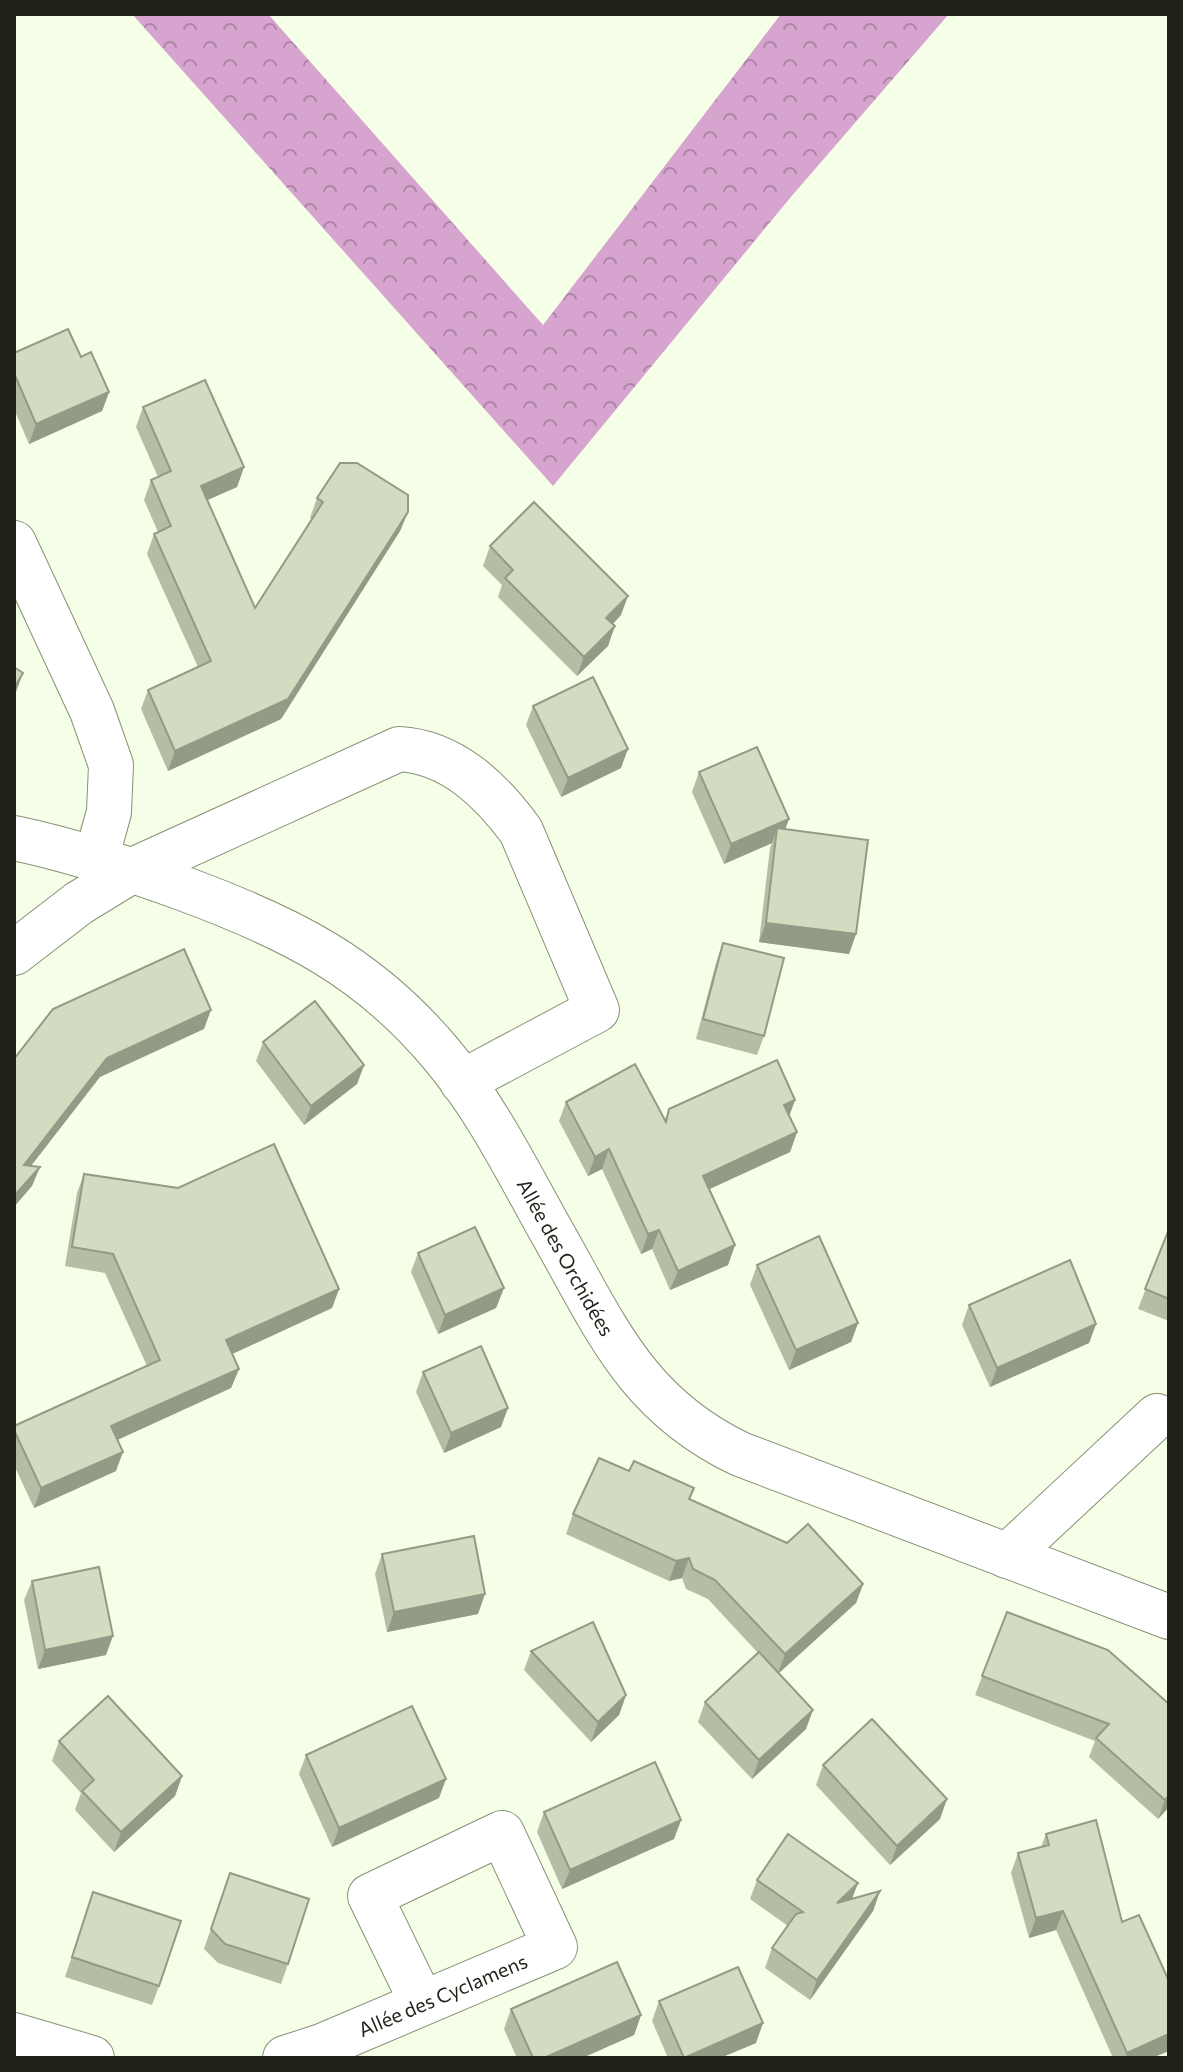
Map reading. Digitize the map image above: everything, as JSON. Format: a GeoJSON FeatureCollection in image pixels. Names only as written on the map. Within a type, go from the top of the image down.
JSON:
{"type":"FeatureCollection","features":[{"type":"Feature","properties":{"kind":"street"},"geometry":{"type":"LineString","coordinates":[[14,543],[92,711],[111,765],[109,812],[115,864]]}},
{"type":"Feature","properties":{"kind":"street"},"geometry":{"type":"LineString","coordinates":[[14,953],[79,903],[115,864],[399,749],[417,750],[457,767],[503,806],[521,831],[597,1010],[462,1082]]}},
{"type":"Feature","properties":{"kind":"street","name":"Allée des Orchidées"},"geometry":{"type":"LineString","coordinates":[[14,838],[115,864],[256,916],[351,968],[401,1010],[462,1082],[504,1147],[616,1344],[647,1387],[664,1405],[713,1441],[740,1454],[1169,1617]]}},
{"type":"Feature","properties":{"kind":"street"},"geometry":{"type":"LineString","coordinates":[[1007,1556],[1157,1416]]}},
{"type":"Feature","properties":{"kind":"street","name":"Allée des Cyclamens"},"geometry":{"type":"LineString","coordinates":[[285,2058],[322,2046],[555,1947],[502,1833],[370,1896],[422,2003]]}},
{"type":"Feature","properties":{"kind":"street"},"geometry":{"type":"LineString","coordinates":[[14,2035],[92,2058]]}},
{"type":"Feature","properties":{"kind":"green space"},"geometry":{"type":"Polygon","coordinates":[[[132,14],[268,14],[543,325],[781,14],[949,14],[790,198],[553,486],[132,14]]]}},
{"type":"Feature","properties":{"kind":"building"},"geometry":{"type":"Polygon","coordinates":[[[68,329],[81,357],[91,352],[109,392],[36,424],[14,373],[14,353],[68,329]]]}},
{"type":"Feature","properties":{"kind":"building"},"geometry":{"type":"Polygon","coordinates":[[[205,380],[244,467],[201,486],[255,608],[323,502],[317,498],[340,463],[357,463],[408,495],[408,512],[288,699],[175,751],[148,690],[211,661],[154,534],[171,526],[151,480],[171,471],[143,407],[205,380]]]}},
{"type":"Feature","properties":{"kind":"building"},"geometry":{"type":"Polygon","coordinates":[[[534,502],[628,596],[606,618],[615,626],[584,657],[505,578],[513,570],[490,546],[534,502]]]}},
{"type":"Feature","properties":{"kind":"building"},"geometry":{"type":"Polygon","coordinates":[[[14,667],[23,673],[14,688],[14,667]]]}},
{"type":"Feature","properties":{"kind":"building"},"geometry":{"type":"Polygon","coordinates":[[[593,677],[628,749],[568,778],[533,706],[593,677]]]}},
{"type":"Feature","properties":{"kind":"building"},"geometry":{"type":"Polygon","coordinates":[[[757,747],[789,819],[731,844],[699,772],[757,747]]]}},
{"type":"Feature","properties":{"kind":"building"},"geometry":{"type":"Polygon","coordinates":[[[777,828],[868,840],[856,934],[766,923],[777,828]]]}},
{"type":"Feature","properties":{"kind":"building"},"geometry":{"type":"Polygon","coordinates":[[[723,943],[784,958],[764,1036],[703,1019],[723,943]]]}},
{"type":"Feature","properties":{"kind":"building"},"geometry":{"type":"Polygon","coordinates":[[[184,949],[211,1010],[107,1058],[24,1165],[40,1167],[14,1196],[14,1059],[53,1009],[184,949]]]}},
{"type":"Feature","properties":{"kind":"building"},"geometry":{"type":"Polygon","coordinates":[[[315,1001],[364,1065],[311,1106],[263,1042],[315,1001]]]}},
{"type":"Feature","properties":{"kind":"building"},"geometry":{"type":"Polygon","coordinates":[[[777,1060],[795,1100],[784,1105],[797,1132],[703,1176],[735,1245],[678,1271],[659,1230],[648,1234],[609,1149],[595,1157],[566,1102],[635,1064],[666,1122],[669,1109],[777,1060]]]}},
{"type":"Feature","properties":{"kind":"building"},"geometry":{"type":"Polygon","coordinates":[[[274,1144],[339,1289],[226,1340],[239,1369],[111,1426],[123,1452],[41,1488],[14,1426],[160,1360],[113,1254],[72,1247],[84,1174],[178,1188],[274,1144]]]}},
{"type":"Feature","properties":{"kind":"building"},"geometry":{"type":"Polygon","coordinates":[[[475,1227],[504,1288],[445,1315],[418,1253],[475,1227]]]}},
{"type":"Feature","properties":{"kind":"building"},"geometry":{"type":"Polygon","coordinates":[[[1169,1229],[1169,1299],[1145,1289],[1169,1229]]]}},
{"type":"Feature","properties":{"kind":"building"},"geometry":{"type":"Polygon","coordinates":[[[819,1236],[858,1323],[796,1350],[757,1265],[819,1236]]]}},
{"type":"Feature","properties":{"kind":"building"},"geometry":{"type":"Polygon","coordinates":[[[1070,1260],[1096,1324],[997,1368],[969,1305],[1070,1260]]]}},
{"type":"Feature","properties":{"kind":"building"},"geometry":{"type":"Polygon","coordinates":[[[481,1346],[508,1408],[451,1433],[423,1372],[481,1346]]]}},
{"type":"Feature","properties":{"kind":"building"},"geometry":{"type":"Polygon","coordinates":[[[599,1458],[629,1471],[634,1461],[694,1488],[689,1499],[787,1543],[808,1524],[863,1584],[785,1654],[715,1580],[693,1569],[689,1558],[676,1561],[573,1514],[599,1458]]]}},
{"type":"Feature","properties":{"kind":"building"},"geometry":{"type":"Polygon","coordinates":[[[474,1536],[485,1594],[394,1612],[382,1554],[474,1536]]]}},
{"type":"Feature","properties":{"kind":"building"},"geometry":{"type":"Polygon","coordinates":[[[99,1567],[113,1636],[45,1650],[32,1581],[99,1567]]]}},
{"type":"Feature","properties":{"kind":"building"},"geometry":{"type":"Polygon","coordinates":[[[1007,1612],[1108,1650],[1169,1704],[1169,1795],[1165,1800],[1096,1738],[1109,1724],[982,1676],[1007,1612]]]}},
{"type":"Feature","properties":{"kind":"building"},"geometry":{"type":"Polygon","coordinates":[[[593,1622],[626,1695],[598,1722],[531,1651],[593,1622]]]}},
{"type":"Feature","properties":{"kind":"building"},"geometry":{"type":"Polygon","coordinates":[[[759,1652],[813,1710],[759,1760],[705,1702],[759,1652]]]}},
{"type":"Feature","properties":{"kind":"building"},"geometry":{"type":"Polygon","coordinates":[[[108,1696],[182,1776],[121,1832],[82,1791],[94,1780],[59,1741],[108,1696]]]}},
{"type":"Feature","properties":{"kind":"building"},"geometry":{"type":"Polygon","coordinates":[[[412,1706],[446,1779],[339,1828],[306,1755],[412,1706]]]}},
{"type":"Feature","properties":{"kind":"building"},"geometry":{"type":"Polygon","coordinates":[[[872,1719],[947,1799],[897,1846],[823,1765],[872,1719]]]}},
{"type":"Feature","properties":{"kind":"building"},"geometry":{"type":"Polygon","coordinates":[[[655,1762],[681,1820],[570,1870],[544,1812],[655,1762]]]}},
{"type":"Feature","properties":{"kind":"building"},"geometry":{"type":"Polygon","coordinates":[[[1096,1820],[1122,1922],[1139,1915],[1169,1981],[1169,2034],[1127,2053],[1063,1911],[1036,1918],[1018,1853],[1049,1845],[1046,1834],[1096,1820]]]}},
{"type":"Feature","properties":{"kind":"building"},"geometry":{"type":"Polygon","coordinates":[[[788,1834],[858,1883],[837,1903],[880,1891],[817,1980],[772,1948],[796,1914],[803,1912],[757,1880],[788,1834]]]}},
{"type":"Feature","properties":{"kind":"building"},"geometry":{"type":"Polygon","coordinates":[[[230,1873],[309,1899],[288,1964],[225,1944],[211,1929],[230,1873]]]}},
{"type":"Feature","properties":{"kind":"building"},"geometry":{"type":"Polygon","coordinates":[[[93,1892],[181,1921],[159,1986],[72,1957],[93,1892]]]}},
{"type":"Feature","properties":{"kind":"building"},"geometry":{"type":"Polygon","coordinates":[[[617,1962],[641,2015],[544,2058],[533,2058],[511,2009],[617,1962]]]}},
{"type":"Feature","properties":{"kind":"building"},"geometry":{"type":"Polygon","coordinates":[[[738,1967],[763,2023],[684,2058],[659,2001],[738,1967]]]}}]}
